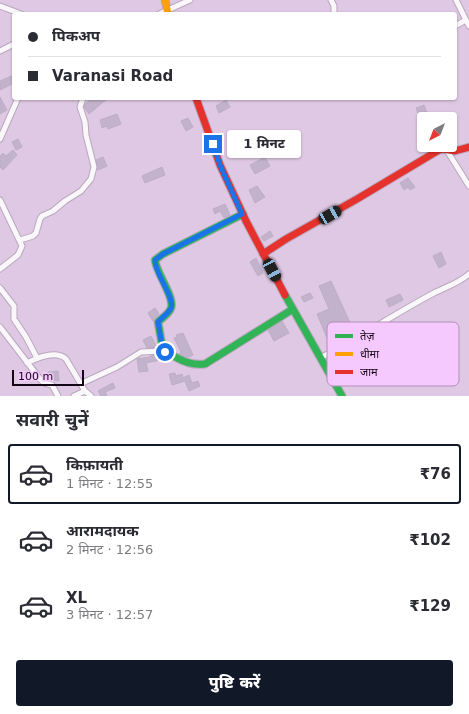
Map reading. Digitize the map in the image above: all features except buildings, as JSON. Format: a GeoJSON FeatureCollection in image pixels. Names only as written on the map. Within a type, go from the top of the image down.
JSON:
{"type":"FeatureCollection","features":[{"type":"Feature","properties":{"kind":"main road"},"geometry":{"type":"LineString","coordinates":[[165,0],[168,12]]}},
{"type":"Feature","properties":{"kind":"main road"},"geometry":{"type":"LineString","coordinates":[[197,100],[220,165],[242,214],[327,370]]}},
{"type":"Feature","properties":{"kind":"main road"},"geometry":{"type":"LineString","coordinates":[[457,150],[469,147]]}},
{"type":"Feature","properties":{"kind":"main road"},"geometry":{"type":"LineString","coordinates":[[264,254],[286,239],[436,152]]}},
{"type":"Feature","properties":{"kind":"main road"},"geometry":{"type":"LineString","coordinates":[[242,214],[163,254],[155,260],[157,270],[165,285],[172,304],[171,308],[158,322],[163,351],[175,356],[188,365],[205,364],[293,309]]}},
{"type":"Feature","properties":{"kind":"main road"},"geometry":{"type":"LineString","coordinates":[[336,386],[342,396]]}},
{"type":"Feature","properties":{"kind":"street"},"geometry":{"type":"LineString","coordinates":[[170,12],[190,0]]}},
{"type":"Feature","properties":{"kind":"street"},"geometry":{"type":"LineString","coordinates":[[331,0],[334,6],[334,11]]}},
{"type":"Feature","properties":{"kind":"street"},"geometry":{"type":"LineString","coordinates":[[456,0],[469,26]]}},
{"type":"Feature","properties":{"kind":"street"},"geometry":{"type":"LineString","coordinates":[[0,6],[16,12]]}},
{"type":"Feature","properties":{"kind":"street"},"geometry":{"type":"LineString","coordinates":[[457,25],[466,20]]}},
{"type":"Feature","properties":{"kind":"street"},"geometry":{"type":"LineString","coordinates":[[0,51],[12,45]]}},
{"type":"Feature","properties":{"kind":"street"},"geometry":{"type":"LineString","coordinates":[[0,139],[17,100]]}},
{"type":"Feature","properties":{"kind":"street"},"geometry":{"type":"LineString","coordinates":[[20,240],[33,236],[36,233],[42,216],[53,211],[81,190],[91,179],[94,167],[87,139],[85,122],[80,107],[82,100]]}},
{"type":"Feature","properties":{"kind":"street"},"geometry":{"type":"LineString","coordinates":[[448,152],[469,186]]}},
{"type":"Feature","properties":{"kind":"street"},"geometry":{"type":"LineString","coordinates":[[0,202],[22,246],[20,252],[0,269]]}},
{"type":"Feature","properties":{"kind":"street"},"geometry":{"type":"LineString","coordinates":[[384,322],[469,274]]}},
{"type":"Feature","properties":{"kind":"street"},"geometry":{"type":"LineString","coordinates":[[0,288],[14,306],[14,319],[37,358]]}},
{"type":"Feature","properties":{"kind":"street"},"geometry":{"type":"LineString","coordinates":[[0,327],[42,382],[52,385],[58,396]]}},
{"type":"Feature","properties":{"kind":"street"},"geometry":{"type":"LineString","coordinates":[[80,384],[117,367],[141,352],[163,351]]}},
{"type":"Feature","properties":{"kind":"street"},"geometry":{"type":"LineString","coordinates":[[320,358],[327,354]]}},
{"type":"Feature","properties":{"kind":"street"},"geometry":{"type":"LineString","coordinates":[[27,363],[37,358],[47,356],[60,356],[65,358],[85,392],[91,396]]}},
{"type":"Feature","properties":{"kind":"street"},"geometry":{"type":"LineString","coordinates":[[74,396],[85,392]]}},
{"type":"Feature","properties":{"kind":"traffic: fast"},"geometry":{"type":"LineString","coordinates":[[243,214],[163,254],[155,260],[158,271],[172,303],[169,312],[158,322],[163,351],[188,363],[205,364],[293,309]]}},
{"type":"Feature","properties":{"kind":"traffic: fast"},"geometry":{"type":"LineString","coordinates":[[285,295],[327,369]]}},
{"type":"Feature","properties":{"kind":"traffic: fast"},"geometry":{"type":"LineString","coordinates":[[336,386],[342,396]]}},
{"type":"Feature","properties":{"kind":"traffic: slow"},"geometry":{"type":"LineString","coordinates":[[165,0],[168,12]]}},
{"type":"Feature","properties":{"kind":"traffic: jam"},"geometry":{"type":"LineString","coordinates":[[197,100],[220,165],[246,221],[285,295]]}},
{"type":"Feature","properties":{"kind":"traffic: jam"},"geometry":{"type":"LineString","coordinates":[[263,254],[286,239],[439,150],[443,149],[455,151],[469,147]]}},
{"type":"Feature","properties":{"kind":"route"},"geometry":{"type":"LineString","coordinates":[[165,352],[163,351],[158,322],[171,308],[172,304],[165,285],[155,266],[156,258],[242,214],[220,165],[213,144]]}}]}
